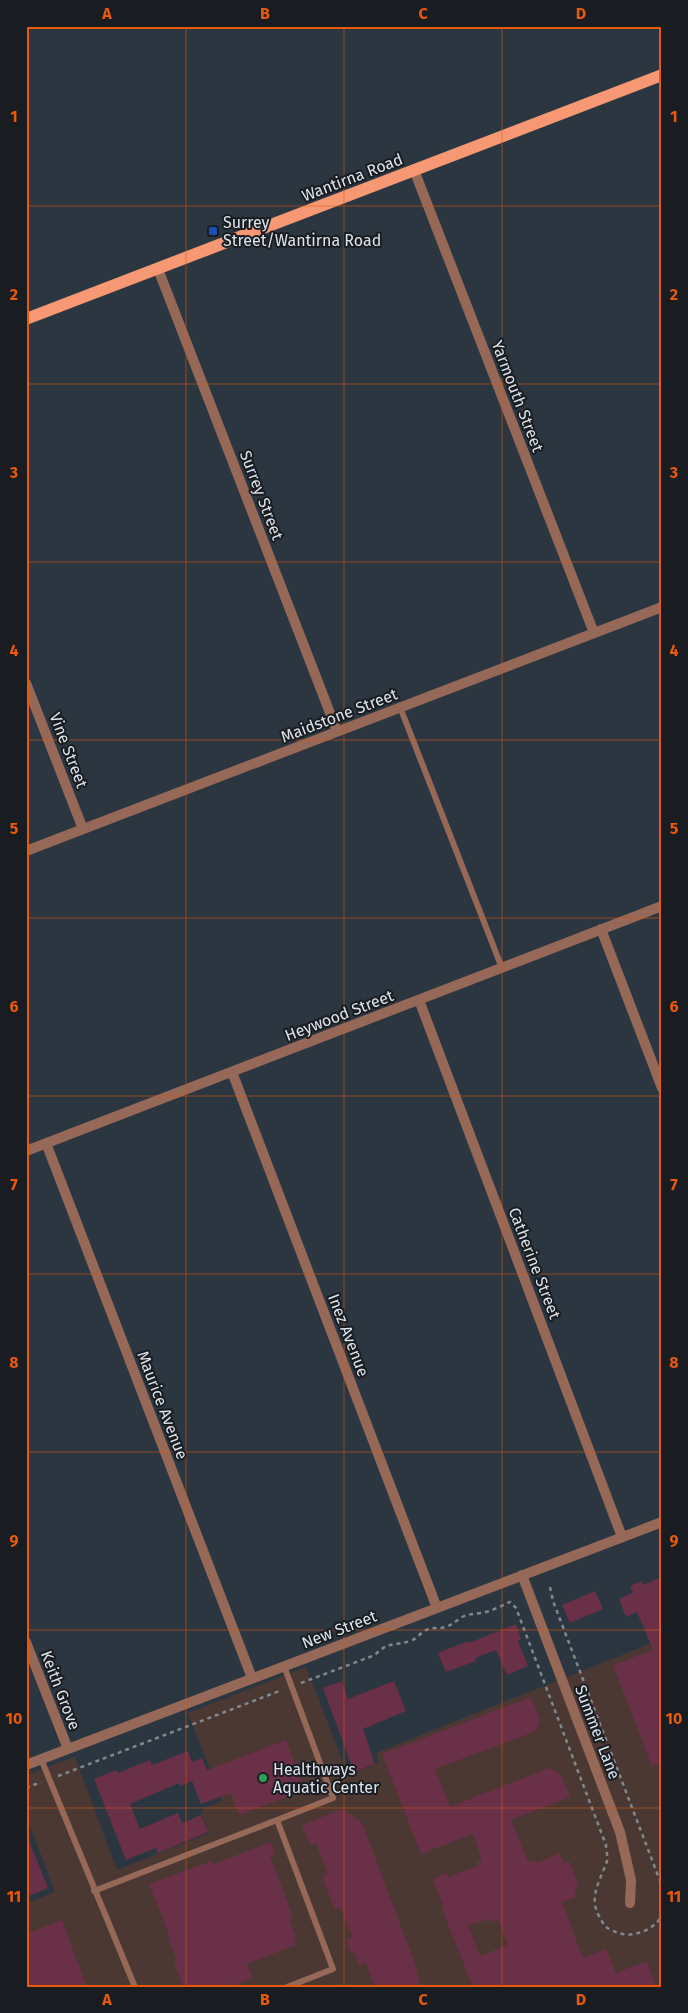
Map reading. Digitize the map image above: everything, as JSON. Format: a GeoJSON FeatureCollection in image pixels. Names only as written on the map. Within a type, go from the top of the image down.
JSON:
{"type":"FeatureCollection","features":[{"type":"Feature","properties":{"kind":"main road","name":"Wantirna Road"},"geometry":{"type":"LineString","coordinates":[[26,319],[662,76]]}},
{"type":"Feature","properties":{"kind":"street","name":"Yarmouth Street"},"geometry":{"type":"LineString","coordinates":[[414,170],[594,634]]}},
{"type":"Feature","properties":{"kind":"street","name":"Surrey Street"},"geometry":{"type":"LineString","coordinates":[[158,269],[337,731]]}},
{"type":"Feature","properties":{"kind":"street","name":"Maidstone Street"},"geometry":{"type":"LineString","coordinates":[[26,851],[662,607]]}},
{"type":"Feature","properties":{"kind":"street","name":"Vine Street"},"geometry":{"type":"LineString","coordinates":[[26,683],[83,829]]}},
{"type":"Feature","properties":{"kind":"street","name":"Heywood Street"},"geometry":{"type":"LineString","coordinates":[[26,1151],[662,906]]}},
{"type":"Feature","properties":{"kind":"street"},"geometry":{"type":"LineString","coordinates":[[601,929],[662,1088]]}},
{"type":"Feature","properties":{"kind":"street","name":"Catherine Street"},"geometry":{"type":"LineString","coordinates":[[419,1000],[622,1537]]}},
{"type":"Feature","properties":{"kind":"street","name":"Inez Avenue"},"geometry":{"type":"LineString","coordinates":[[232,1072],[437,1608]]}},
{"type":"Feature","properties":{"kind":"street","name":"Maurice Avenue"},"geometry":{"type":"LineString","coordinates":[[46,1143],[252,1678]]}},
{"type":"Feature","properties":{"kind":"street","name":"New Street"},"geometry":{"type":"LineString","coordinates":[[26,1765],[662,1522]]}},
{"type":"Feature","properties":{"kind":"street","name":"Summer Lane"},"geometry":{"type":"LineString","coordinates":[[522,1575],[620,1832],[631,1880],[630,1903]]}},
{"type":"Feature","properties":{"kind":"street","name":"Keith Grove"},"geometry":{"type":"LineString","coordinates":[[26,1642],[68,1749]]}},
{"type":"Feature","properties":{"kind":"lane"},"geometry":{"type":"LineString","coordinates":[[400,708],[502,968]]}},
{"type":"Feature","properties":{"kind":"lane"},"geometry":{"type":"LineString","coordinates":[[94,1891],[333,1798],[284,1666]]}},
{"type":"Feature","properties":{"kind":"lane"},"geometry":{"type":"LineString","coordinates":[[41,1759],[135,1987]]}},
{"type":"Feature","properties":{"kind":"lane"},"geometry":{"type":"LineString","coordinates":[[277,1820],[333,1969],[303,1984],[286,1987]]}},
{"type":"Feature","properties":{"kind":"path"},"geometry":{"type":"LineString","coordinates":[[550,1587],[553,1602],[662,1886]]}},
{"type":"Feature","properties":{"kind":"path"},"geometry":{"type":"LineString","coordinates":[[26,1788],[375,1655],[382,1647],[408,1642],[425,1631],[454,1624],[474,1613],[481,1613],[510,1602],[516,1608],[606,1845],[608,1858],[594,1895],[596,1911],[605,1927],[617,1933],[630,1935],[643,1932],[659,1921],[662,1915]]}},
{"type":"Feature","properties":{"kind":"shaded area"},"geometry":{"type":"Polygon","coordinates":[[[662,1639],[662,1987],[26,1987],[26,1904],[55,1892],[26,1815],[26,1775],[75,1757],[117,1870],[209,1833],[201,1814],[203,1809],[222,1801],[188,1713],[306,1667],[348,1775],[379,1763],[376,1753],[662,1639]]]}},
{"type":"Feature","properties":{"kind":"building"},"geometry":{"type":"Polygon","coordinates":[[[662,1577],[662,1763],[652,1766],[613,1665],[653,1650],[637,1612],[626,1617],[619,1599],[633,1593],[630,1586],[642,1581],[643,1585],[662,1577]]]}},
{"type":"Feature","properties":{"kind":"building"},"geometry":{"type":"Polygon","coordinates":[[[595,1591],[603,1609],[570,1623],[562,1605],[595,1591]]]}},
{"type":"Feature","properties":{"kind":"building"},"geometry":{"type":"Polygon","coordinates":[[[516,1624],[521,1639],[518,1641],[528,1666],[507,1675],[496,1650],[475,1658],[476,1661],[446,1672],[438,1653],[516,1624]]]}},
{"type":"Feature","properties":{"kind":"building"},"geometry":{"type":"Polygon","coordinates":[[[342,1681],[348,1699],[394,1681],[406,1711],[363,1729],[375,1764],[354,1772],[323,1688],[342,1681]]]}},
{"type":"Feature","properties":{"kind":"building"},"geometry":{"type":"Polygon","coordinates":[[[531,1697],[540,1720],[536,1731],[435,1769],[450,1807],[549,1768],[561,1774],[570,1797],[511,1820],[528,1862],[534,1860],[536,1863],[560,1853],[564,1863],[569,1861],[579,1887],[574,1889],[577,1897],[562,1902],[583,1958],[606,1949],[616,1973],[647,1961],[656,1987],[473,1987],[442,1909],[444,1908],[433,1879],[447,1873],[448,1877],[478,1866],[477,1862],[482,1860],[473,1834],[421,1854],[382,1754],[531,1697]],[[491,1919],[468,1925],[480,1956],[508,1945],[498,1920],[492,1922],[491,1919]]]}},
{"type":"Feature","properties":{"kind":"building"},"geometry":{"type":"Polygon","coordinates":[[[286,1740],[305,1790],[239,1815],[231,1793],[201,1804],[192,1781],[180,1786],[179,1783],[130,1804],[140,1829],[178,1813],[182,1823],[201,1815],[208,1832],[158,1853],[156,1848],[126,1860],[94,1779],[116,1770],[118,1773],[150,1760],[152,1765],[188,1751],[192,1762],[202,1758],[207,1770],[286,1740]]]}},
{"type":"Feature","properties":{"kind":"building"},"geometry":{"type":"Polygon","coordinates":[[[343,1809],[362,1823],[414,1961],[421,1987],[375,1987],[366,1963],[359,1965],[354,1952],[351,1953],[346,1940],[352,1937],[341,1908],[335,1910],[322,1876],[328,1874],[316,1843],[310,1845],[302,1825],[343,1809]]]}},
{"type":"Feature","properties":{"kind":"building"},"geometry":{"type":"Polygon","coordinates":[[[26,1837],[48,1888],[26,1897],[26,1837]]]}},
{"type":"Feature","properties":{"kind":"building"},"geometry":{"type":"Polygon","coordinates":[[[271,1842],[275,1854],[270,1856],[293,1917],[289,1918],[296,1937],[294,1939],[296,1945],[247,1964],[252,1978],[229,1987],[183,1987],[174,1962],[177,1961],[168,1938],[170,1937],[149,1884],[211,1861],[213,1864],[271,1842]]]}},
{"type":"Feature","properties":{"kind":"building"},"geometry":{"type":"Polygon","coordinates":[[[62,1920],[87,1987],[26,1987],[26,1934],[62,1920]]]}},
{"type":"Feature","properties":{"kind":"place","name":"Surrey Street/Wantirna Road"},"geometry":{"type":"Point","coordinates":[213,231]}},
{"type":"Feature","properties":{"kind":"place","name":"Healthways Aquatic Center"},"geometry":{"type":"Point","coordinates":[263,1778]}}]}
